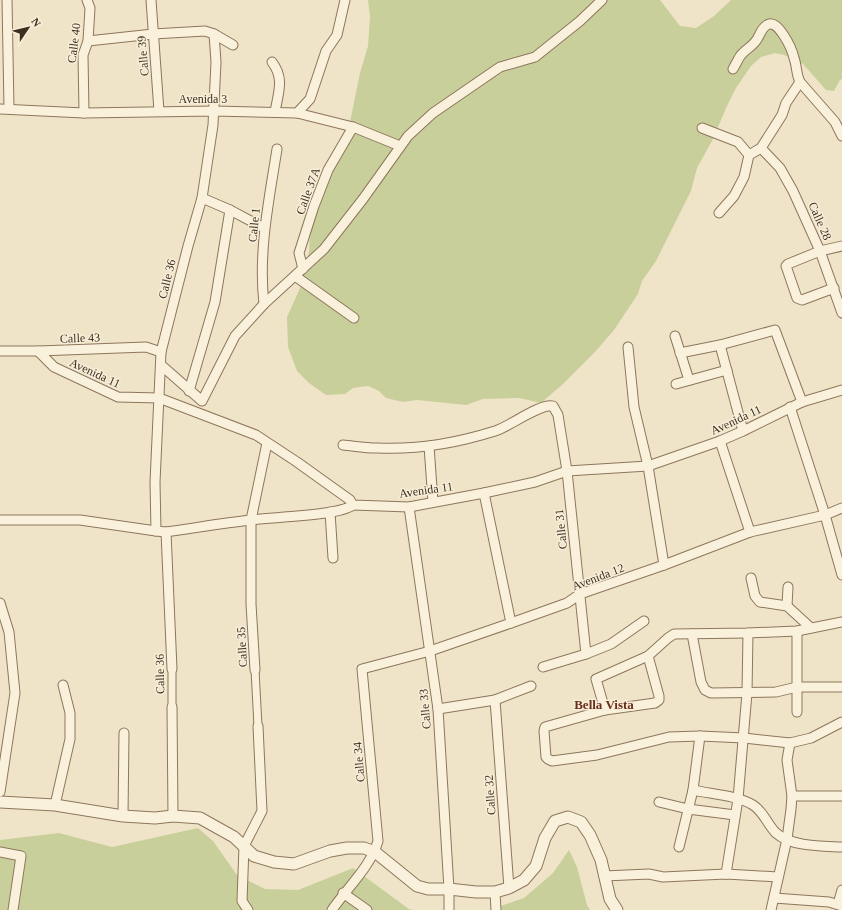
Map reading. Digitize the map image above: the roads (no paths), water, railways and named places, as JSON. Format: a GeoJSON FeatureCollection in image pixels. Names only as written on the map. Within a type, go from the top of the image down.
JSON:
{"type":"FeatureCollection","features":[{"type":"Feature","properties":{"kind":"street"},"geometry":{"type":"LineString","coordinates":[[4,109],[3,41],[7,0]]}},
{"type":"Feature","properties":{"kind":"street","name":"Calle 40"},"geometry":{"type":"LineString","coordinates":[[84,113],[82,55],[88,42],[90,8],[87,0]]}},
{"type":"Feature","properties":{"kind":"street","name":"Calle 39"},"geometry":{"type":"LineString","coordinates":[[151,0],[159,111]]}},
{"type":"Feature","properties":{"kind":"street"},"geometry":{"type":"LineString","coordinates":[[297,113],[310,99],[326,51],[336,35],[345,0]]}},
{"type":"Feature","properties":{"kind":"street"},"geometry":{"type":"LineString","coordinates":[[198,412],[202,400],[235,336],[264,304],[324,249],[363,199],[408,136],[432,113],[500,67],[535,57],[580,21],[602,0]]}},
{"type":"Feature","properties":{"kind":"street"},"geometry":{"type":"LineString","coordinates":[[733,69],[741,55],[756,42],[760,31],[766,25],[772,24],[781,31],[788,44],[794,58],[797,76],[800,82],[835,122],[842,136]]}},
{"type":"Feature","properties":{"kind":"street"},"geometry":{"type":"LineString","coordinates":[[88,42],[153,34],[205,31],[214,34],[233,45]]}},
{"type":"Feature","properties":{"kind":"street","name":"Calle 36"},"geometry":{"type":"LineString","coordinates":[[156,531],[155,482],[161,352],[202,198],[214,125],[216,62],[214,34]]}},
{"type":"Feature","properties":{"kind":"street"},"geometry":{"type":"LineString","coordinates":[[272,62],[277,69],[280,78],[275,112]]}},
{"type":"Feature","properties":{"kind":"street"},"geometry":{"type":"LineString","coordinates":[[719,213],[734,196],[744,177],[749,155],[761,148],[782,115],[786,103],[800,82]]}},
{"type":"Feature","properties":{"kind":"street","name":"Avenida 3"},"geometry":{"type":"LineString","coordinates":[[4,109],[84,113],[214,111],[297,113],[353,127],[400,146]]}},
{"type":"Feature","properties":{"kind":"street","name":"Calle 37A"},"geometry":{"type":"LineString","coordinates":[[303,269],[299,253],[314,206],[328,170],[353,127]]}},
{"type":"Feature","properties":{"kind":"street"},"geometry":{"type":"LineString","coordinates":[[702,128],[738,142],[749,155]]}},
{"type":"Feature","properties":{"kind":"street","name":"Calle 28"},"geometry":{"type":"LineString","coordinates":[[761,148],[780,168],[793,191],[820,251],[842,312]]}},
{"type":"Feature","properties":{"kind":"street","name":"Calle 1"},"geometry":{"type":"LineString","coordinates":[[264,304],[262,290],[264,228],[277,149]]}},
{"type":"Feature","properties":{"kind":"street"},"geometry":{"type":"LineString","coordinates":[[202,198],[230,210],[264,228]]}},
{"type":"Feature","properties":{"kind":"street"},"geometry":{"type":"LineString","coordinates":[[189,390],[215,302],[230,210]]}},
{"type":"Feature","properties":{"kind":"street"},"geometry":{"type":"LineString","coordinates":[[834,288],[800,300],[797,298],[786,266],[820,251],[842,246]]}},
{"type":"Feature","properties":{"kind":"street"},"geometry":{"type":"LineString","coordinates":[[296,276],[354,318]]}},
{"type":"Feature","properties":{"kind":"street"},"geometry":{"type":"LineString","coordinates":[[680,353],[720,345],[775,330],[802,402]]}},
{"type":"Feature","properties":{"kind":"street"},"geometry":{"type":"LineString","coordinates":[[675,336],[689,380]]}},
{"type":"Feature","properties":{"kind":"street"},"geometry":{"type":"LineString","coordinates":[[720,345],[744,431]]}},
{"type":"Feature","properties":{"kind":"street","name":"Calle 43"},"geometry":{"type":"LineString","coordinates":[[0,351],[38,352],[146,347],[161,352]]}},
{"type":"Feature","properties":{"kind":"street"},"geometry":{"type":"LineString","coordinates":[[628,347],[634,406],[648,466],[664,565]]}},
{"type":"Feature","properties":{"kind":"street","name":"Avenida 11"},"geometry":{"type":"LineString","coordinates":[[38,352],[54,367],[118,397],[160,398],[256,435],[350,500],[353,505],[409,507],[534,482],[567,471],[648,466],[720,441],[744,431],[802,402],[842,390]]}},
{"type":"Feature","properties":{"kind":"street"},"geometry":{"type":"LineString","coordinates":[[161,365],[202,400]]}},
{"type":"Feature","properties":{"kind":"street"},"geometry":{"type":"LineString","coordinates":[[676,384],[727,370]]}},
{"type":"Feature","properties":{"kind":"street","name":"Calle 31"},"geometry":{"type":"LineString","coordinates":[[429,446],[467,440],[500,430],[528,414],[550,405],[556,409],[567,471],[586,654]]}},
{"type":"Feature","properties":{"kind":"street"},"geometry":{"type":"LineString","coordinates":[[790,407],[825,515],[842,575]]}},
{"type":"Feature","properties":{"kind":"street"},"geometry":{"type":"LineString","coordinates":[[720,441],[750,532]]}},
{"type":"Feature","properties":{"kind":"street","name":"Calle 35"},"geometry":{"type":"LineString","coordinates":[[244,846],[262,810],[252,604],[251,520],[267,443]]}},
{"type":"Feature","properties":{"kind":"street"},"geometry":{"type":"LineString","coordinates":[[343,445],[377,448],[429,446],[433,502]]}},
{"type":"Feature","properties":{"kind":"street"},"geometry":{"type":"LineString","coordinates":[[484,493],[511,623]]}},
{"type":"Feature","properties":{"kind":"street"},"geometry":{"type":"LineString","coordinates":[[0,521],[80,520],[166,532],[251,520],[330,512],[353,505]]}},
{"type":"Feature","properties":{"kind":"street","name":"Calle 33"},"geometry":{"type":"LineString","coordinates":[[409,507],[438,709],[449,910]]}},
{"type":"Feature","properties":{"kind":"street","name":"Avenida 12"},"geometry":{"type":"LineString","coordinates":[[362,669],[430,651],[511,623],[567,603],[580,594],[664,565],[750,532],[825,515],[842,508]]}},
{"type":"Feature","properties":{"kind":"street"},"geometry":{"type":"LineString","coordinates":[[330,512],[333,558]]}},
{"type":"Feature","properties":{"kind":"street","name":"Calle 36"},"geometry":{"type":"LineString","coordinates":[[166,532],[172,669],[173,816]]}},
{"type":"Feature","properties":{"kind":"street"},"geometry":{"type":"LineString","coordinates":[[751,578],[755,596],[760,602],[786,606],[811,628]]}},
{"type":"Feature","properties":{"kind":"street"},"geometry":{"type":"LineString","coordinates":[[786,606],[788,587]]}},
{"type":"Feature","properties":{"kind":"street"},"geometry":{"type":"LineString","coordinates":[[0,603],[9,632],[15,693],[0,792]]}},
{"type":"Feature","properties":{"kind":"street"},"geometry":{"type":"LineString","coordinates":[[543,667],[586,654],[611,644],[644,621]]}},
{"type":"Feature","properties":{"kind":"street"},"geometry":{"type":"LineString","coordinates":[[605,710],[596,679],[648,656],[674,634],[796,631],[842,622]]}},
{"type":"Feature","properties":{"kind":"street"},"geometry":{"type":"LineString","coordinates":[[796,631],[797,712]]}},
{"type":"Feature","properties":{"kind":"street"},"geometry":{"type":"LineString","coordinates":[[726,874],[738,799],[744,738],[748,633]]}},
{"type":"Feature","properties":{"kind":"street"},"geometry":{"type":"LineString","coordinates":[[692,634],[701,682],[705,690],[711,693],[776,692],[797,687],[842,686]]}},
{"type":"Feature","properties":{"kind":"street"},"geometry":{"type":"LineString","coordinates":[[648,656],[659,700],[656,703],[605,710],[545,728],[546,757],[548,760],[597,755],[669,737],[700,736],[790,742],[811,738],[842,722]]}},
{"type":"Feature","properties":{"kind":"street","name":"Calle 34"},"geometry":{"type":"LineString","coordinates":[[362,669],[378,840],[375,852]]}},
{"type":"Feature","properties":{"kind":"street"},"geometry":{"type":"LineString","coordinates":[[55,805],[70,739],[70,713],[63,685]]}},
{"type":"Feature","properties":{"kind":"street"},"geometry":{"type":"LineString","coordinates":[[438,709],[495,700],[531,686]]}},
{"type":"Feature","properties":{"kind":"street","name":"Calle 32"},"geometry":{"type":"LineString","coordinates":[[495,700],[509,888]]}},
{"type":"Feature","properties":{"kind":"street"},"geometry":{"type":"LineString","coordinates":[[123,816],[124,733]]}},
{"type":"Feature","properties":{"kind":"street"},"geometry":{"type":"LineString","coordinates":[[679,847],[692,790],[700,736]]}},
{"type":"Feature","properties":{"kind":"street"},"geometry":{"type":"LineString","coordinates":[[772,910],[787,839],[792,796],[786,760],[790,742]]}},
{"type":"Feature","properties":{"kind":"street"},"geometry":{"type":"LineString","coordinates":[[692,790],[738,799],[752,804],[760,810],[777,833],[795,843],[842,847]]}},
{"type":"Feature","properties":{"kind":"street"},"geometry":{"type":"LineString","coordinates":[[792,796],[842,796]]}},
{"type":"Feature","properties":{"kind":"street"},"geometry":{"type":"LineString","coordinates":[[0,802],[55,805],[123,816],[155,818],[173,816],[200,818],[234,837],[254,856],[274,862],[294,864],[330,851],[346,848],[364,848],[375,852],[417,886],[428,889],[449,889],[476,892],[494,892],[509,888],[524,880],[536,866],[545,838],[555,821],[568,817],[581,822],[590,835],[601,860],[610,898],[617,910]]}},
{"type":"Feature","properties":{"kind":"street"},"geometry":{"type":"LineString","coordinates":[[659,802],[688,809],[735,815]]}},
{"type":"Feature","properties":{"kind":"street"},"geometry":{"type":"LineString","coordinates":[[244,846],[242,901],[248,910]]}},
{"type":"Feature","properties":{"kind":"street"},"geometry":{"type":"LineString","coordinates":[[0,852],[21,856],[13,910]]}},
{"type":"Feature","properties":{"kind":"street"},"geometry":{"type":"LineString","coordinates":[[332,910],[375,852]]}},
{"type":"Feature","properties":{"kind":"street"},"geometry":{"type":"LineString","coordinates":[[604,876],[649,874],[663,877],[726,874],[778,878]]}},
{"type":"Feature","properties":{"kind":"street"},"geometry":{"type":"LineString","coordinates":[[774,898],[829,902],[840,905],[842,890]]}},
{"type":"Feature","properties":{"kind":"street"},"geometry":{"type":"LineString","coordinates":[[494,892],[496,910]]}},
{"type":"Feature","properties":{"kind":"street"},"geometry":{"type":"LineString","coordinates":[[343,894],[367,910]]}},
{"type":"Feature","properties":{"kind":"district","name":"Bella Vista"},"geometry":{"type":"Point","coordinates":[604,704]}}]}
